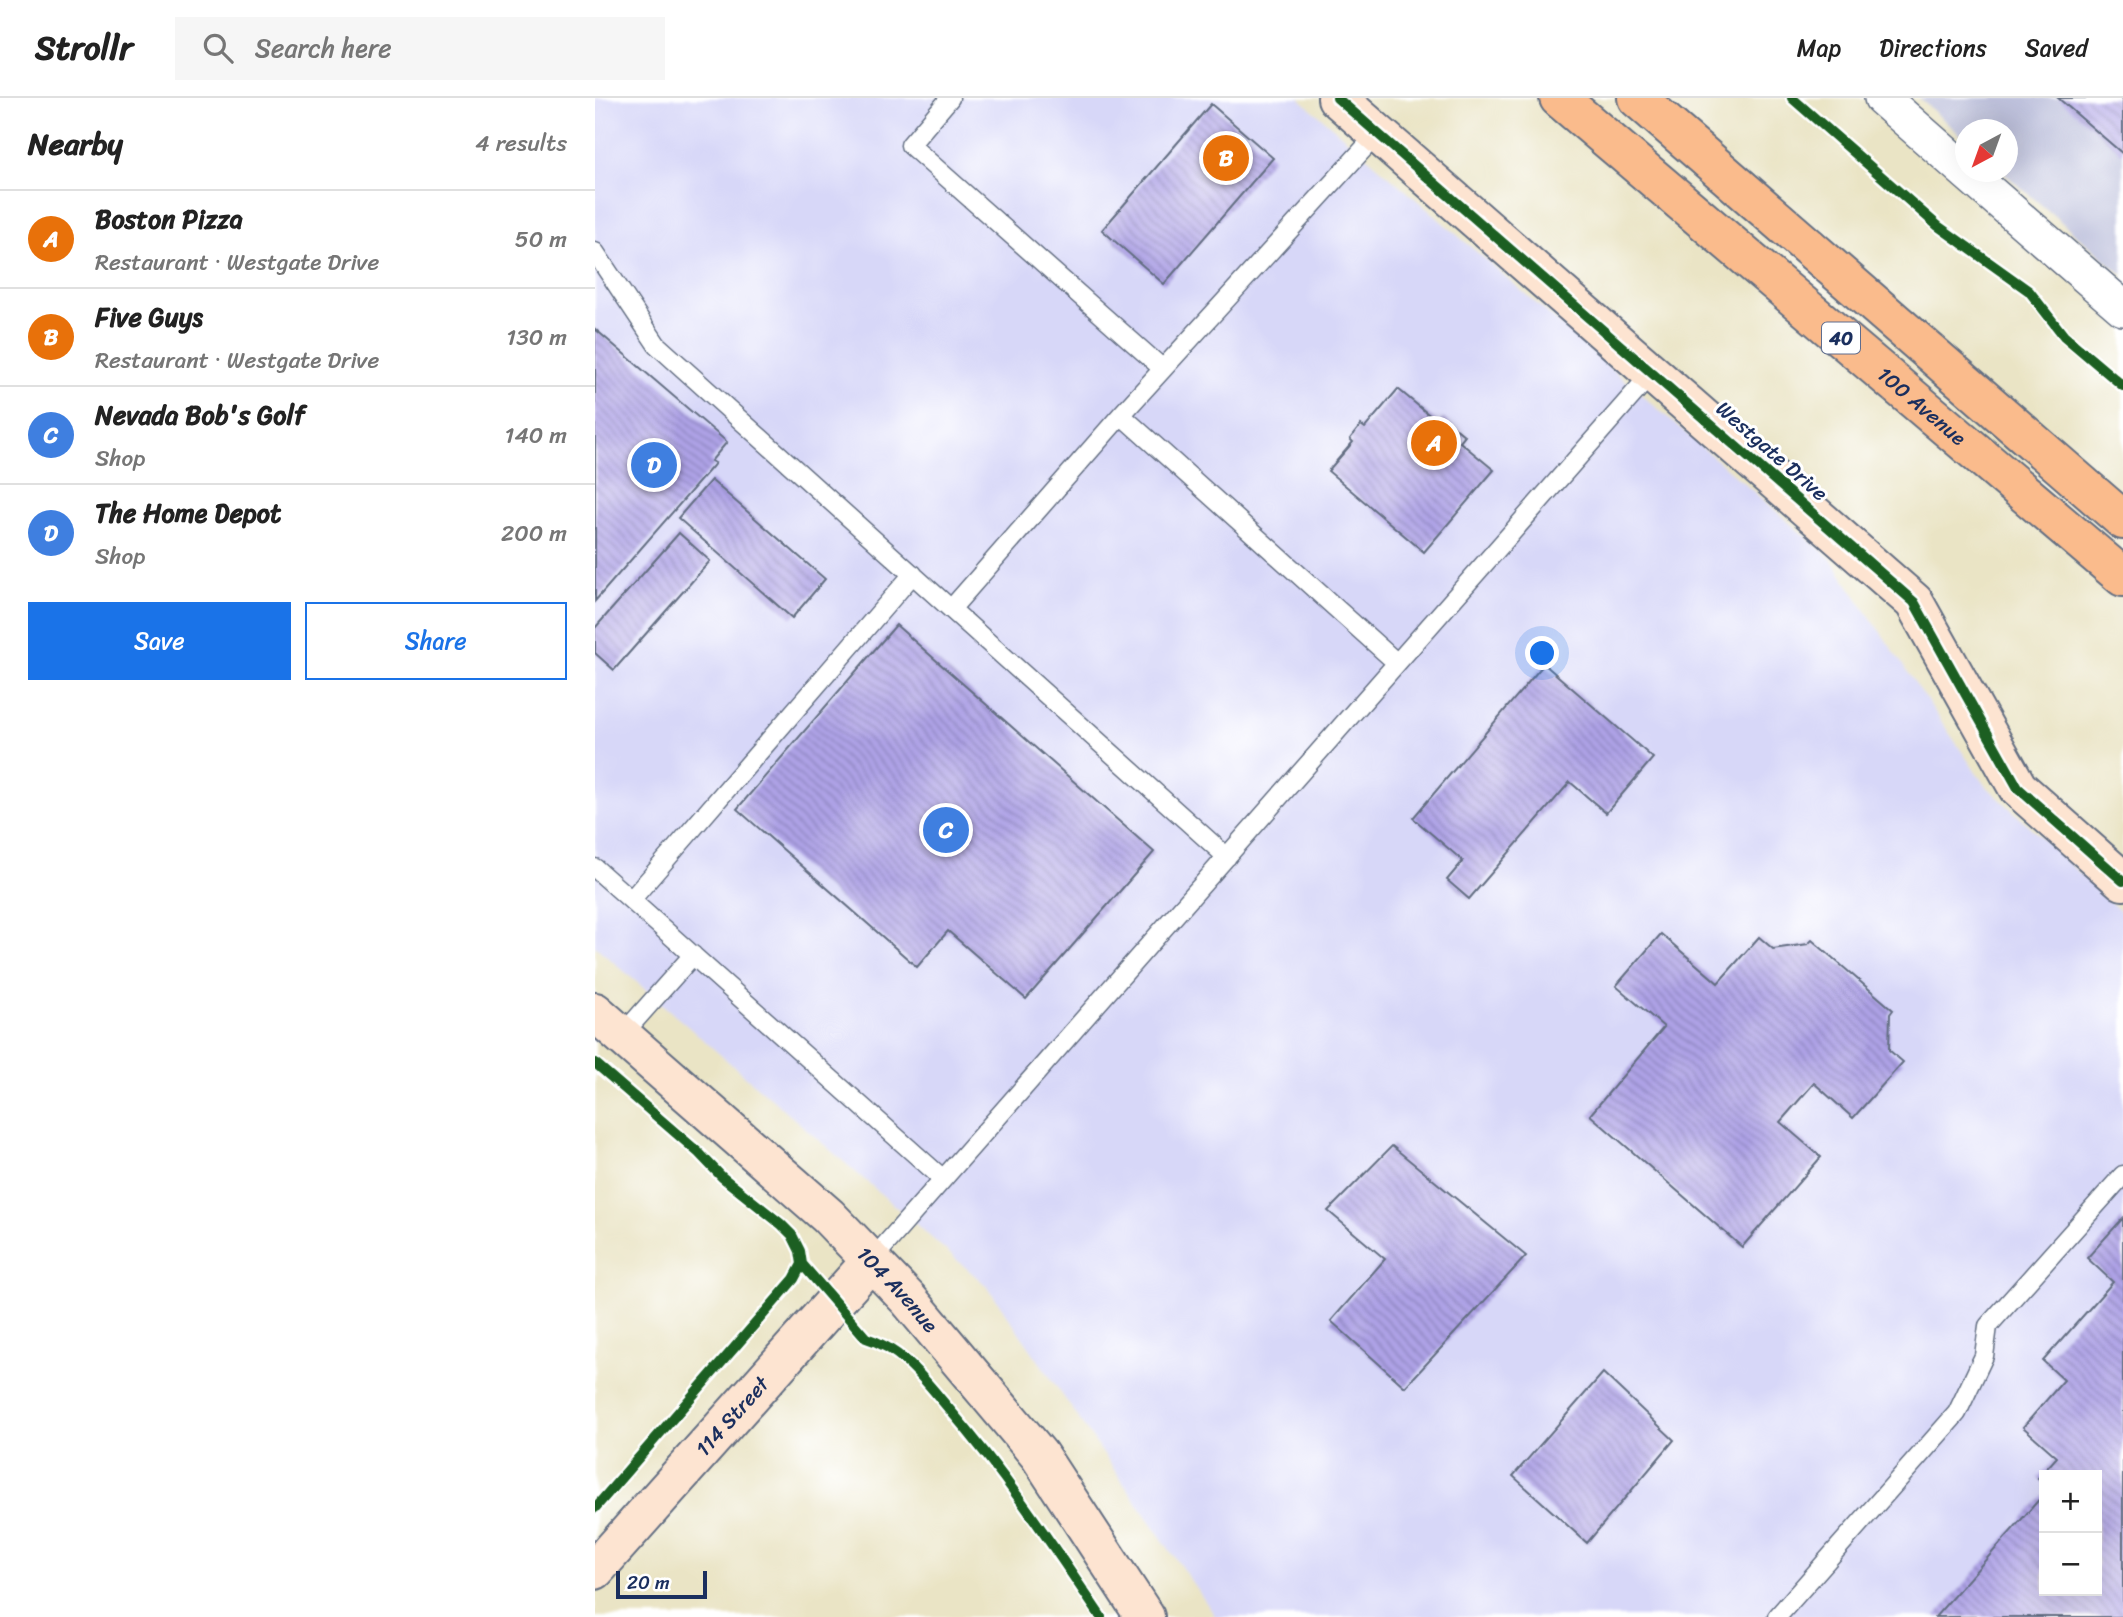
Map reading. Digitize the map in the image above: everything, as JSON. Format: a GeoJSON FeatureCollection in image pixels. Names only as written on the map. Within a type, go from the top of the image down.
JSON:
{"type":"FeatureCollection","features":[{"type":"Feature","properties":{"kind":"main road","name":"100 Avenue"},"geometry":{"type":"LineString","coordinates":[[1559,98],[2123,577]]}},
{"type":"Feature","properties":{"kind":"main road","name":"40"},"geometry":{"type":"LineString","coordinates":[[1637,98],[2123,520]]}},
{"type":"Feature","properties":{"kind":"street","name":"Westgate Drive"},"geometry":{"type":"LineString","coordinates":[[1337,98],[1915,602],[2018,788],[2123,881]]}},
{"type":"Feature","properties":{"kind":"street"},"geometry":{"type":"LineString","coordinates":[[1882,98],[1955,161]]}},
{"type":"Feature","properties":{"kind":"street"},"geometry":{"type":"LineString","coordinates":[[1979,182],[2123,308]]}},
{"type":"Feature","properties":{"kind":"street","name":"104 Avenue"},"geometry":{"type":"LineString","coordinates":[[608,1023],[828,1216],[908,1299],[1039,1455],[1145,1617]]}},
{"type":"Feature","properties":{"kind":"street","name":"114 Street"},"geometry":{"type":"LineString","coordinates":[[595,1570],[871,1261]]}},
{"type":"Feature","properties":{"kind":"lane"},"geometry":{"type":"LineString","coordinates":[[950,98],[910,145],[1163,369]]}},
{"type":"Feature","properties":{"kind":"lane"},"geometry":{"type":"LineString","coordinates":[[951,610],[1121,415],[1378,133]]}},
{"type":"Feature","properties":{"kind":"lane"},"geometry":{"type":"LineString","coordinates":[[595,252],[657,345],[1227,857]]}},
{"type":"Feature","properties":{"kind":"lane"},"geometry":{"type":"LineString","coordinates":[[871,1261],[1653,372]]}},
{"type":"Feature","properties":{"kind":"lane"},"geometry":{"type":"LineString","coordinates":[[1121,415],[1397,663]]}},
{"type":"Feature","properties":{"kind":"lane"},"geometry":{"type":"LineString","coordinates":[[631,900],[913,574]]}},
{"type":"Feature","properties":{"kind":"lane"},"geometry":{"type":"LineString","coordinates":[[595,868],[943,1179]]}},
{"type":"Feature","properties":{"kind":"lane"},"geometry":{"type":"LineString","coordinates":[[608,1023],[693,956]]}},
{"type":"Feature","properties":{"kind":"lane"},"geometry":{"type":"LineString","coordinates":[[1777,1617],[1957,1413],[1984,1356],[1988,1326],[2123,1175]]}},
{"type":"Feature","properties":{"kind":"shaded area"},"geometry":{"type":"Polygon","coordinates":[[[595,98],[1299,98],[1830,558],[1984,784],[2123,914],[2123,1617],[1216,1617],[987,1286],[595,946],[595,98]]]}},
{"type":"Feature","properties":{"kind":"shaded area"},"geometry":{"type":"Polygon","coordinates":[[[1919,98],[2123,98],[2123,275],[2015,182],[2018,182],[2018,119],[1955,119],[1955,130],[1919,98]]]}},
{"type":"Feature","properties":{"kind":"building"},"geometry":{"type":"Polygon","coordinates":[[[2058,98],[2123,98],[2123,154],[2058,98]]]}},
{"type":"Feature","properties":{"kind":"building"},"geometry":{"type":"Polygon","coordinates":[[[1211,104],[1273,158],[1164,284],[1102,230],[1211,104]]]}},
{"type":"Feature","properties":{"kind":"building"},"geometry":{"type":"Polygon","coordinates":[[[595,329],[727,442],[711,461],[715,463],[712,467],[595,601],[595,329]]]}},
{"type":"Feature","properties":{"kind":"building"},"geometry":{"type":"Polygon","coordinates":[[[1398,389],[1439,423],[1443,418],[1465,436],[1460,442],[1494,470],[1424,552],[1328,471],[1353,442],[1350,439],[1361,425],[1365,428],[1398,389]]]}},
{"type":"Feature","properties":{"kind":"building"},"geometry":{"type":"Polygon","coordinates":[[[711,480],[825,579],[792,618],[678,518],[711,480]]]}},
{"type":"Feature","properties":{"kind":"building"},"geometry":{"type":"Polygon","coordinates":[[[679,533],[710,561],[614,670],[595,653],[595,628],[679,533]]]}},
{"type":"Feature","properties":{"kind":"building"},"geometry":{"type":"Polygon","coordinates":[[[896,625],[1154,852],[1026,999],[948,931],[917,967],[737,809],[896,625]]]}},
{"type":"Feature","properties":{"kind":"building"},"geometry":{"type":"Polygon","coordinates":[[[1544,664],[1653,758],[1606,813],[1570,782],[1469,899],[1447,880],[1463,861],[1413,818],[1544,664]]]}},
{"type":"Feature","properties":{"kind":"building"},"geometry":{"type":"Polygon","coordinates":[[[1661,934],[1718,983],[1759,937],[1773,949],[1808,944],[1812,940],[1893,1010],[1890,1014],[1889,1050],[1903,1062],[1853,1118],[1814,1083],[1780,1122],[1821,1157],[1742,1247],[1590,1115],[1664,1027],[1616,986],[1661,934]]]}},
{"type":"Feature","properties":{"kind":"building"},"geometry":{"type":"Polygon","coordinates":[[[1392,1146],[1526,1256],[1405,1387],[1331,1321],[1385,1259],[1328,1211],[1392,1146]]]}},
{"type":"Feature","properties":{"kind":"building"},"geometry":{"type":"Polygon","coordinates":[[[2123,1218],[2123,1617],[1935,1617],[2039,1500],[2039,1596],[2102,1596],[2102,1470],[2045,1470],[2057,1457],[2023,1427],[2064,1380],[2043,1361],[2113,1282],[2087,1258],[2123,1218]]]}},
{"type":"Feature","properties":{"kind":"building"},"geometry":{"type":"Polygon","coordinates":[[[1603,1373],[1674,1440],[1587,1543],[1513,1476],[1603,1373]]]}},
{"type":"Feature","properties":{"kind":"cycle path"},"geometry":{"type":"LineString","coordinates":[[1337,98],[1914,602],[2018,788],[2123,881]]}},
{"type":"Feature","properties":{"kind":"cycle path"},"geometry":{"type":"LineString","coordinates":[[1792,98],[1938,226],[2029,291],[2064,336],[2123,386]]}},
{"type":"Feature","properties":{"kind":"cycle path"},"geometry":{"type":"LineString","coordinates":[[595,1063],[699,1153],[722,1177],[781,1224],[792,1235],[800,1251],[802,1264],[866,1338],[903,1358],[923,1378],[1010,1485],[1101,1617]]}},
{"type":"Feature","properties":{"kind":"cycle path"},"geometry":{"type":"LineString","coordinates":[[595,1508],[794,1279],[802,1264]]}},
{"type":"Feature","properties":{"kind":"place","name":"Five Guys"},"geometry":{"type":"Point","coordinates":[1226,158]}},
{"type":"Feature","properties":{"kind":"place","name":"Boston Pizza"},"geometry":{"type":"Point","coordinates":[1434,443]}},
{"type":"Feature","properties":{"kind":"place","name":"The Home Depot"},"geometry":{"type":"Point","coordinates":[654,465]}},
{"type":"Feature","properties":{"kind":"place","name":"Nevada Bob's Golf"},"geometry":{"type":"Point","coordinates":[946,830]}}]}
